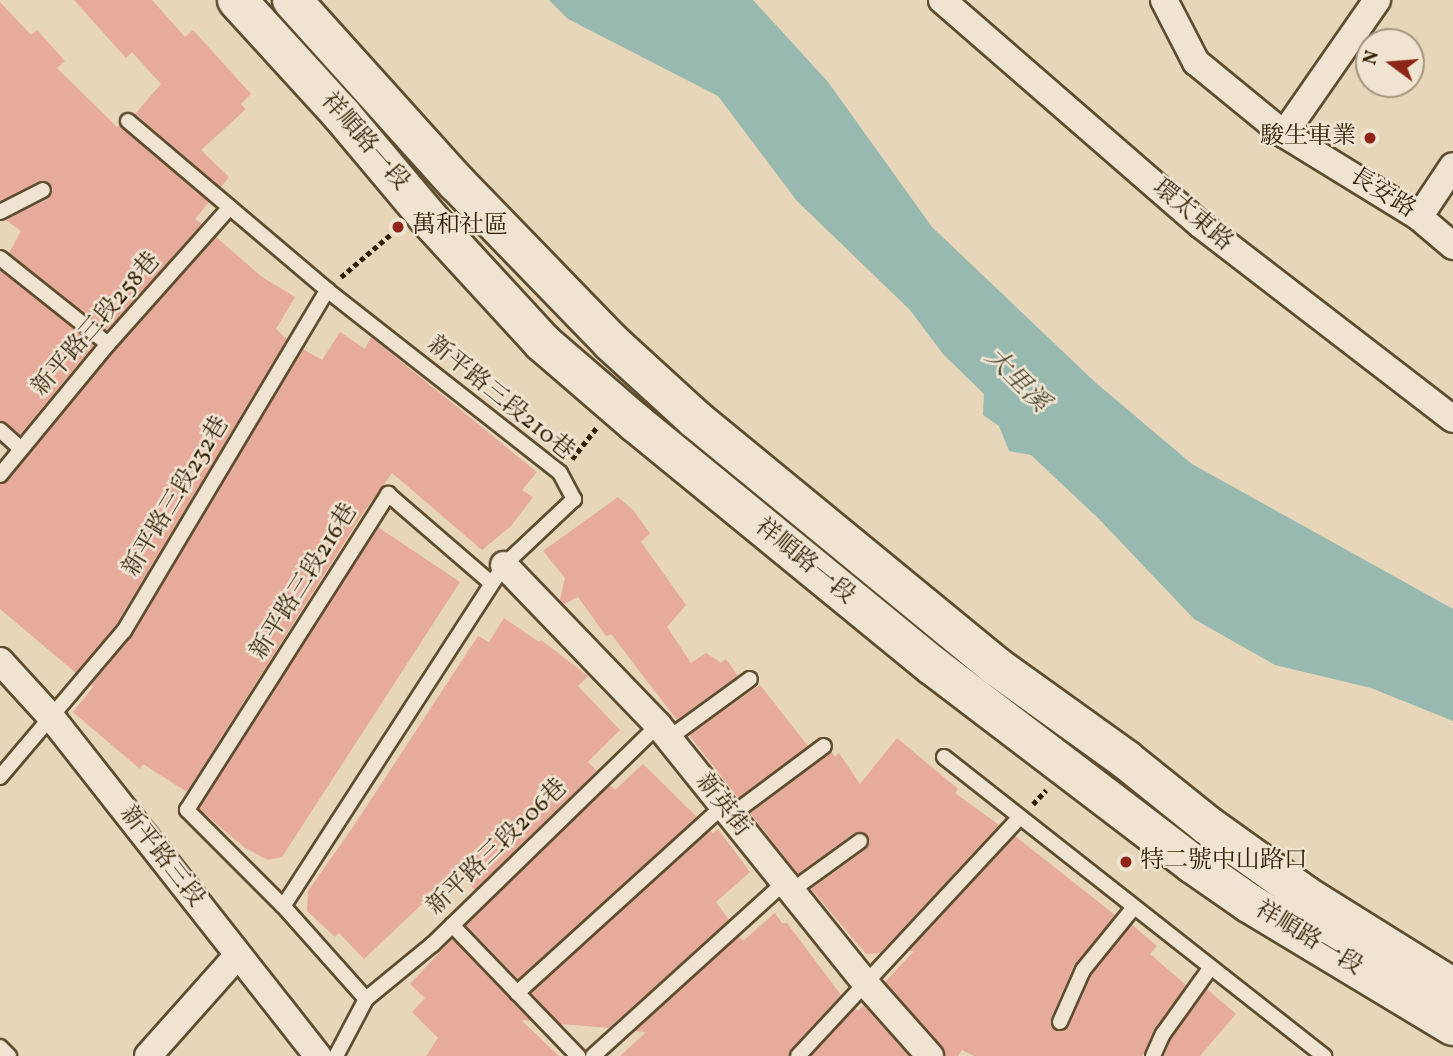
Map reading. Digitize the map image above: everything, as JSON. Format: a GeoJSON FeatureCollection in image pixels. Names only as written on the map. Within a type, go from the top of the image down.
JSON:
{"type":"FeatureCollection","features":[{"type":"Feature","properties":{"kind":"street","name":"祥順路一段"},"geometry":{"type":"LineString","coordinates":[[237,0],[542,342],[615,405],[923,658],[1192,863],[1249,903],[1453,1026]]}},
{"type":"Feature","properties":{"kind":"street","name":"祥順路一段"},"geometry":{"type":"LineString","coordinates":[[292,0],[457,183],[611,342],[695,419],[996,667],[1125,759],[1207,825],[1306,895],[1453,988]]}},
{"type":"Feature","properties":{"kind":"street","name":"環太東路"},"geometry":{"type":"LineString","coordinates":[[942,0],[1201,225],[1453,419]]}},
{"type":"Feature","properties":{"kind":"street","name":"長安路"},"geometry":{"type":"LineString","coordinates":[[1164,0],[1196,62],[1284,134],[1419,217],[1453,246]]}},
{"type":"Feature","properties":{"kind":"street"},"geometry":{"type":"LineString","coordinates":[[1284,134],[1377,0]]}},
{"type":"Feature","properties":{"kind":"street"},"geometry":{"type":"LineString","coordinates":[[1419,217],[1453,166]]}},
{"type":"Feature","properties":{"kind":"street","name":"新英街"},"geometry":{"type":"LineString","coordinates":[[497,574],[663,731],[867,985],[930,1056]]}},
{"type":"Feature","properties":{"kind":"street","name":"新平路三段"},"geometry":{"type":"LineString","coordinates":[[0,661],[52,718],[318,1056]]}},
{"type":"Feature","properties":{"kind":"street"},"geometry":{"type":"LineString","coordinates":[[148,1056],[239,955]]}},
{"type":"Feature","properties":{"kind":"lane","name":"新平路三段210巷"},"geometry":{"type":"LineString","coordinates":[[128,121],[327,289],[560,473],[574,499],[497,574],[283,905]]}},
{"type":"Feature","properties":{"kind":"lane"},"geometry":{"type":"LineString","coordinates":[[0,212],[43,190]]}},
{"type":"Feature","properties":{"kind":"lane","name":"新平路三段258巷"},"geometry":{"type":"LineString","coordinates":[[0,475],[108,344],[230,207]]}},
{"type":"Feature","properties":{"kind":"lane"},"geometry":{"type":"LineString","coordinates":[[0,258],[108,344]]}},
{"type":"Feature","properties":{"kind":"lane","name":"新平路三段232巷"},"geometry":{"type":"LineString","coordinates":[[0,777],[124,631],[327,289]]}},
{"type":"Feature","properties":{"kind":"lane"},"geometry":{"type":"LineString","coordinates":[[0,430],[21,449]]}},
{"type":"Feature","properties":{"kind":"lane","name":"新平路三段216巷"},"geometry":{"type":"LineString","coordinates":[[187,810],[388,494],[497,574]]}},
{"type":"Feature","properties":{"kind":"lane","name":"新平路三段206巷"},"geometry":{"type":"LineString","coordinates":[[366,999],[452,925],[663,731],[750,679]]}},
{"type":"Feature","properties":{"kind":"lane"},"geometry":{"type":"LineString","coordinates":[[517,993],[726,812],[824,746]]}},
{"type":"Feature","properties":{"kind":"lane"},"geometry":{"type":"LineString","coordinates":[[944,758],[1324,1056]]}},
{"type":"Feature","properties":{"kind":"lane","name":"新平路三段"},"geometry":{"type":"LineString","coordinates":[[187,810],[283,905],[366,999]]}},
{"type":"Feature","properties":{"kind":"lane"},"geometry":{"type":"LineString","coordinates":[[797,1056],[867,985],[1020,817]]}},
{"type":"Feature","properties":{"kind":"lane"},"geometry":{"type":"LineString","coordinates":[[593,1056],[788,887],[860,841]]}},
{"type":"Feature","properties":{"kind":"lane"},"geometry":{"type":"LineString","coordinates":[[1060,1022],[1083,970],[1134,907]]}},
{"type":"Feature","properties":{"kind":"lane"},"geometry":{"type":"LineString","coordinates":[[452,925],[578,1056]]}},
{"type":"Feature","properties":{"kind":"lane"},"geometry":{"type":"LineString","coordinates":[[1153,1056],[1163,1034],[1211,967]]}},
{"type":"Feature","properties":{"kind":"lane"},"geometry":{"type":"LineString","coordinates":[[336,1056],[366,999]]}},
{"type":"Feature","properties":{"kind":"lane"},"geometry":{"type":"LineString","coordinates":[[0,1046],[9,1056]]}},
{"type":"Feature","properties":{"kind":"path"},"geometry":{"type":"LineString","coordinates":[[327,289],[421,209]]}},
{"type":"Feature","properties":{"kind":"path"},"geometry":{"type":"LineString","coordinates":[[560,473],[615,405]]}},
{"type":"Feature","properties":{"kind":"water","name":"大里溪"},"geometry":{"type":"Polygon","coordinates":[[[549,0],[753,0],[828,82],[932,227],[1096,383],[1192,464],[1453,609],[1453,721],[1371,688],[1275,665],[1194,619],[1098,518],[1031,455],[1009,451],[999,426],[983,415],[984,394],[943,354],[910,310],[797,201],[718,96],[568,19],[549,0]]]}},
{"type":"Feature","properties":{"kind":"building"},"geometry":{"type":"Polygon","coordinates":[[[74,0],[152,0],[185,37],[193,30],[251,94],[241,104],[246,109],[201,150],[229,177],[221,187],[135,114],[161,84],[132,52],[126,58],[74,0]]]}},
{"type":"Feature","properties":{"kind":"building"},"geometry":{"type":"Polygon","coordinates":[[[0,2],[31,35],[37,30],[65,61],[57,68],[117,127],[119,125],[209,202],[195,219],[202,224],[107,331],[9,253],[21,231],[6,220],[47,199],[53,190],[49,182],[39,181],[0,201],[0,2]]]}},
{"type":"Feature","properties":{"kind":"building"},"geometry":{"type":"Polygon","coordinates":[[[216,237],[262,277],[295,297],[276,329],[287,339],[116,625],[76,673],[0,609],[0,484],[7,481],[115,350],[216,237]]]}},
{"type":"Feature","properties":{"kind":"building"},"geometry":{"type":"Polygon","coordinates":[[[0,270],[94,345],[20,435],[0,421],[0,270]]]}},
{"type":"Feature","properties":{"kind":"building"},"geometry":{"type":"Polygon","coordinates":[[[340,332],[365,349],[371,337],[537,472],[522,490],[533,497],[511,526],[482,550],[392,473],[361,516],[187,792],[143,764],[140,769],[73,712],[93,687],[91,685],[132,636],[303,349],[322,360],[340,332]]]}},
{"type":"Feature","properties":{"kind":"building"},"geometry":{"type":"Polygon","coordinates":[[[618,497],[633,510],[650,533],[641,542],[686,605],[667,627],[691,663],[706,653],[721,663],[726,659],[738,676],[677,720],[611,634],[606,636],[578,597],[564,604],[560,600],[565,578],[543,551],[618,497]]]}},
{"type":"Feature","properties":{"kind":"building"},"geometry":{"type":"Polygon","coordinates":[[[378,527],[460,582],[282,857],[268,860],[245,848],[199,809],[378,527]]]}},
{"type":"Feature","properties":{"kind":"building"},"geometry":{"type":"Polygon","coordinates":[[[504,618],[539,642],[541,640],[588,676],[578,686],[620,730],[588,762],[597,771],[475,890],[457,871],[364,959],[339,933],[335,937],[307,911],[308,891],[478,636],[489,642],[504,618]]]}},
{"type":"Feature","properties":{"kind":"building"},"geometry":{"type":"Polygon","coordinates":[[[760,685],[808,746],[738,798],[689,735],[760,685]]]}},
{"type":"Feature","properties":{"kind":"building"},"geometry":{"type":"Polygon","coordinates":[[[897,738],[958,789],[955,793],[999,825],[880,953],[866,954],[811,889],[866,849],[870,841],[867,835],[854,833],[798,874],[750,813],[832,752],[835,757],[839,753],[860,784],[897,738]]]}},
{"type":"Feature","properties":{"kind":"building"},"geometry":{"type":"Polygon","coordinates":[[[643,764],[697,817],[518,979],[466,925],[610,785],[615,790],[643,764]]]}},
{"type":"Feature","properties":{"kind":"building"},"geometry":{"type":"Polygon","coordinates":[[[718,829],[750,872],[716,902],[729,920],[609,1028],[560,1024],[531,993],[710,831],[713,833],[718,829]]]}},
{"type":"Feature","properties":{"kind":"building"},"geometry":{"type":"Polygon","coordinates":[[[1015,836],[1115,915],[1074,966],[1051,1018],[1053,1028],[1062,1031],[1068,1026],[1091,975],[1132,925],[1157,946],[1150,954],[1186,985],[1155,1029],[1143,1056],[974,1056],[962,1050],[958,1056],[945,1056],[942,1046],[885,982],[914,951],[909,951],[1015,836]]]}},
{"type":"Feature","properties":{"kind":"building"},"geometry":{"type":"Polygon","coordinates":[[[775,913],[782,923],[787,923],[841,995],[791,1049],[789,1056],[620,1056],[646,1032],[635,1031],[739,936],[743,941],[775,913]]]}},
{"type":"Feature","properties":{"kind":"building"},"geometry":{"type":"Polygon","coordinates":[[[452,939],[531,1021],[521,1020],[559,1056],[426,1056],[438,1038],[412,1012],[425,998],[410,984],[452,939]]]}},
{"type":"Feature","properties":{"kind":"building"},"geometry":{"type":"Polygon","coordinates":[[[1207,989],[1236,1014],[1200,1056],[1164,1056],[1171,1039],[1207,989]]]}},
{"type":"Feature","properties":{"kind":"building"},"geometry":{"type":"Polygon","coordinates":[[[863,1005],[909,1056],[811,1056],[855,1008],[858,1011],[863,1005]]]}},
{"type":"Feature","properties":{"kind":"place","name":"駿生車業"},"geometry":{"type":"Point","coordinates":[1370,138]}},
{"type":"Feature","properties":{"kind":"place","name":"萬和社區"},"geometry":{"type":"Point","coordinates":[398,227]}},
{"type":"Feature","properties":{"kind":"place","name":"特二號中山路口"},"geometry":{"type":"Point","coordinates":[1126,862]}}]}
